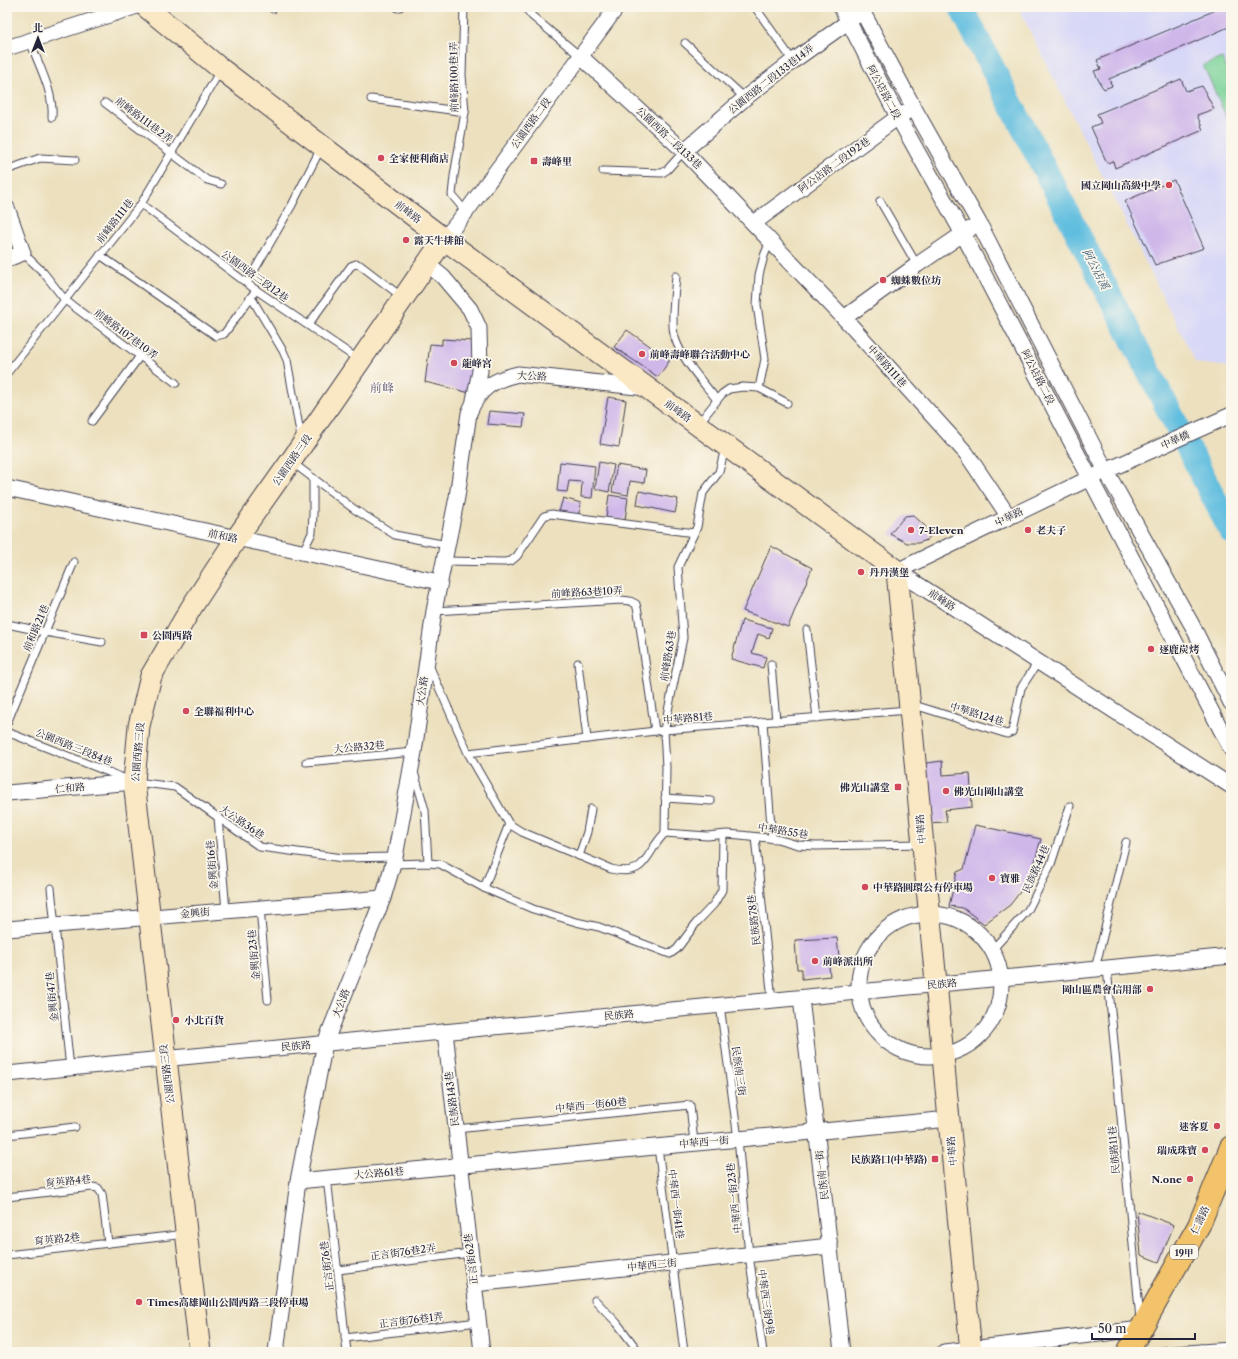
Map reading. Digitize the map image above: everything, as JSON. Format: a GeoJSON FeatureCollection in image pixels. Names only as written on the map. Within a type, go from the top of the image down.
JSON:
{"type":"FeatureCollection","features":[{"type":"Feature","properties":{"kind":"main road","name":"前峰路"},"geometry":{"type":"LineString","coordinates":[[146,7],[221,69],[444,239],[897,571]]}},
{"type":"Feature","properties":{"kind":"main road","name":"公園西路三段"},"geometry":{"type":"LineString","coordinates":[[200,1352],[134,782],[139,726],[151,676],[191,608],[236,539],[444,239]]}},
{"type":"Feature","properties":{"kind":"main road","name":"中華路"},"geometry":{"type":"LineString","coordinates":[[897,571],[971,1350]]}},
{"type":"Feature","properties":{"kind":"main road","name":"仁壽路"},"geometry":{"type":"LineString","coordinates":[[1128,1352],[1199,1224],[1231,1147]]}},
{"type":"Feature","properties":{"kind":"street"},"geometry":{"type":"LineString","coordinates":[[7,48],[134,7]]}},
{"type":"Feature","properties":{"kind":"street","name":"公園西路二段"},"geometry":{"type":"LineString","coordinates":[[444,239],[466,212],[617,7]]}},
{"type":"Feature","properties":{"kind":"street","name":"阿公店路二段"},"geometry":{"type":"LineString","coordinates":[[841,7],[898,118],[963,234],[1231,749]]}},
{"type":"Feature","properties":{"kind":"street","name":"公園西路二段133巷14弄"},"geometry":{"type":"LineString","coordinates":[[684,151],[745,98],[861,10]]}},
{"type":"Feature","properties":{"kind":"street","name":"阿公店路二段"},"geometry":{"type":"LineString","coordinates":[[861,10],[979,223],[1106,471],[1192,626],[1231,704]]}},
{"type":"Feature","properties":{"kind":"street","name":"公園西路二段133巷"},"geometry":{"type":"LineString","coordinates":[[580,56],[684,151],[754,223]]}},
{"type":"Feature","properties":{"kind":"street","name":"阿公店路二段192巷"},"geometry":{"type":"LineString","coordinates":[[754,223],[898,118],[914,108]]}},
{"type":"Feature","properties":{"kind":"street"},"geometry":{"type":"LineString","coordinates":[[7,208],[23,253],[7,259]]}},
{"type":"Feature","properties":{"kind":"street","name":"中華路111巷"},"geometry":{"type":"LineString","coordinates":[[754,223],[844,318],[966,453],[1009,517]]}},
{"type":"Feature","properties":{"kind":"street"},"geometry":{"type":"LineString","coordinates":[[844,318],[916,265],[979,223]]}},
{"type":"Feature","properties":{"kind":"street"},"geometry":{"type":"LineString","coordinates":[[427,264],[443,278],[470,309],[479,328],[480,371],[474,401]]}},
{"type":"Feature","properties":{"kind":"street"},"geometry":{"type":"LineString","coordinates":[[1028,358],[1043,349]]}},
{"type":"Feature","properties":{"kind":"street","name":"大公路"},"geometry":{"type":"LineString","coordinates":[[276,1352],[298,1181],[325,1043],[383,898],[394,861],[413,758],[426,660],[439,582],[457,498],[469,413],[474,401],[486,387],[502,378],[518,374],[647,388]]}},
{"type":"Feature","properties":{"kind":"street","name":"中華橋"},"geometry":{"type":"LineString","coordinates":[[1137,457],[1231,415]]}},
{"type":"Feature","properties":{"kind":"street","name":"中華路"},"geometry":{"type":"LineString","coordinates":[[897,571],[1137,457]]}},
{"type":"Feature","properties":{"kind":"street","name":"前和路"},"geometry":{"type":"LineString","coordinates":[[7,488],[439,582]]}},
{"type":"Feature","properties":{"kind":"street","name":"前峰路"},"geometry":{"type":"LineString","coordinates":[[897,571],[1231,786]]}},
{"type":"Feature","properties":{"kind":"street"},"geometry":{"type":"LineString","coordinates":[[1173,636],[1192,626]]}},
{"type":"Feature","properties":{"kind":"street","name":"仁和路"},"geometry":{"type":"LineString","coordinates":[[7,793],[134,782]]}},
{"type":"Feature","properties":{"kind":"street","name":"金興街"},"geometry":{"type":"LineString","coordinates":[[7,929],[383,898]]}},
{"type":"Feature","properties":{"kind":"street"},"geometry":{"type":"LineString","coordinates":[[929,913],[946,915],[967,924],[984,938],[992,950],[996,957],[1002,978],[1000,1001],[992,1022],[978,1039],[959,1051],[943,1056],[915,1055],[894,1047],[876,1032],[864,1014],[859,992],[860,969],[868,949],[883,931],[902,919],[929,913]]}},
{"type":"Feature","properties":{"kind":"street","name":"民族路"},"geometry":{"type":"LineString","coordinates":[[7,1074],[1231,956]]}},
{"type":"Feature","properties":{"kind":"street","name":"民族南一街"},"geometry":{"type":"LineString","coordinates":[[801,998],[842,1352]]}},
{"type":"Feature","properties":{"kind":"street","name":"民族路143巷"},"geometry":{"type":"LineString","coordinates":[[445,1032],[460,1166]]}},
{"type":"Feature","properties":{"kind":"street","name":"中華西一街"},"geometry":{"type":"LineString","coordinates":[[460,1166],[949,1119]]}},
{"type":"Feature","properties":{"kind":"street","name":"大公路61巷"},"geometry":{"type":"LineString","coordinates":[[298,1181],[460,1166]]}},
{"type":"Feature","properties":{"kind":"street","name":"正言街62巷"},"geometry":{"type":"LineString","coordinates":[[460,1166],[482,1352]]}},
{"type":"Feature","properties":{"kind":"street","name":"中華西三街"},"geometry":{"type":"LineString","coordinates":[[474,1284],[830,1246]]}},
{"type":"Feature","properties":{"kind":"street"},"geometry":{"type":"LineString","coordinates":[[944,1352],[1141,1329]]}},
{"type":"Feature","properties":{"kind":"lane","name":"前峰路100巷1弄"},"geometry":{"type":"LineString","coordinates":[[464,7],[462,75],[465,112],[452,195],[466,212]]}},
{"type":"Feature","properties":{"kind":"lane"},"geometry":{"type":"LineString","coordinates":[[525,7],[532,16],[580,56]]}},
{"type":"Feature","properties":{"kind":"lane"},"geometry":{"type":"LineString","coordinates":[[755,7],[793,61]]}},
{"type":"Feature","properties":{"kind":"lane"},"geometry":{"type":"LineString","coordinates":[[30,41],[51,96],[53,109],[52,117]]}},
{"type":"Feature","properties":{"kind":"lane"},"geometry":{"type":"LineString","coordinates":[[685,43],[745,98]]}},
{"type":"Feature","properties":{"kind":"lane","name":"前峰路111巷"},"geometry":{"type":"LineString","coordinates":[[7,373],[141,204],[221,69]]}},
{"type":"Feature","properties":{"kind":"lane"},"geometry":{"type":"LineString","coordinates":[[371,99],[465,112]]}},
{"type":"Feature","properties":{"kind":"lane","name":"前峰路111巷2弄"},"geometry":{"type":"LineString","coordinates":[[105,103],[207,180],[221,184]]}},
{"type":"Feature","properties":{"kind":"lane"},"geometry":{"type":"LineString","coordinates":[[247,283],[292,206],[322,146]]}},
{"type":"Feature","properties":{"kind":"lane"},"geometry":{"type":"LineString","coordinates":[[603,171],[662,173],[667,170],[684,151]]}},
{"type":"Feature","properties":{"kind":"lane"},"geometry":{"type":"LineString","coordinates":[[7,170],[40,158],[75,160]]}},
{"type":"Feature","properties":{"kind":"lane"},"geometry":{"type":"LineString","coordinates":[[880,201],[916,265]]}},
{"type":"Feature","properties":{"kind":"lane","name":"公園西路三段12巷"},"geometry":{"type":"LineString","coordinates":[[141,204],[256,290],[360,361]]}},
{"type":"Feature","properties":{"kind":"lane"},"geometry":{"type":"LineString","coordinates":[[759,388],[765,359],[757,305],[760,275],[764,256],[770,241]]}},
{"type":"Feature","properties":{"kind":"lane","name":"前峰路107巷10弄"},"geometry":{"type":"LineString","coordinates":[[23,253],[43,272],[64,300],[176,383]]}},
{"type":"Feature","properties":{"kind":"lane"},"geometry":{"type":"LineString","coordinates":[[100,255],[216,336],[224,334],[256,290]]}},
{"type":"Feature","properties":{"kind":"lane"},"geometry":{"type":"LineString","coordinates":[[308,325],[351,266],[356,264],[360,265],[403,298]]}},
{"type":"Feature","properties":{"kind":"lane"},"geometry":{"type":"LineString","coordinates":[[676,276],[673,324],[675,338],[684,357],[717,400]]}},
{"type":"Feature","properties":{"kind":"lane","name":"公園西路三段12巷"},"geometry":{"type":"LineString","coordinates":[[251,297],[287,360],[297,453]]}},
{"type":"Feature","properties":{"kind":"lane"},"geometry":{"type":"LineString","coordinates":[[92,421],[140,356]]}},
{"type":"Feature","properties":{"kind":"lane"},"geometry":{"type":"LineString","coordinates":[[697,425],[722,394],[729,389],[743,387],[759,388],[787,404]]}},
{"type":"Feature","properties":{"kind":"lane","name":"前峰路63巷"},"geometry":{"type":"LineString","coordinates":[[665,833],[666,767],[664,730],[683,638],[678,567],[697,527],[703,493],[719,472],[726,445]]}},
{"type":"Feature","properties":{"kind":"lane"},"geometry":{"type":"LineString","coordinates":[[297,453],[313,478],[354,509],[396,535],[447,545]]}},
{"type":"Feature","properties":{"kind":"lane"},"geometry":{"type":"LineString","coordinates":[[302,553],[312,533],[313,478]]}},
{"type":"Feature","properties":{"kind":"lane"},"geometry":{"type":"LineString","coordinates":[[444,561],[511,561],[517,556],[544,516],[551,514],[694,533]]}},
{"type":"Feature","properties":{"kind":"lane","name":"前和路21巷"},"geometry":{"type":"LineString","coordinates":[[7,723],[74,562]]}},
{"type":"Feature","properties":{"kind":"lane","name":"前峰路63巷10弄"},"geometry":{"type":"LineString","coordinates":[[434,611],[613,600],[630,601],[636,604],[654,731]]}},
{"type":"Feature","properties":{"kind":"lane"},"geometry":{"type":"LineString","coordinates":[[7,624],[102,642]]}},
{"type":"Feature","properties":{"kind":"lane"},"geometry":{"type":"LineString","coordinates":[[807,630],[817,718]]}},
{"type":"Feature","properties":{"kind":"lane","name":"大公路"},"geometry":{"type":"LineString","coordinates":[[426,660],[468,753],[509,824]]}},
{"type":"Feature","properties":{"kind":"lane","name":"中華路124巷"},"geometry":{"type":"LineString","coordinates":[[910,707],[1008,734],[1012,732],[1021,688],[1038,662]]}},
{"type":"Feature","properties":{"kind":"lane"},"geometry":{"type":"LineString","coordinates":[[578,663],[587,739]]}},
{"type":"Feature","properties":{"kind":"lane"},"geometry":{"type":"LineString","coordinates":[[771,664],[776,721]]}},
{"type":"Feature","properties":{"kind":"lane","name":"中華路81巷"},"geometry":{"type":"LineString","coordinates":[[468,753],[654,731],[817,718],[910,707]]}},
{"type":"Feature","properties":{"kind":"lane"},"geometry":{"type":"LineString","coordinates":[[764,722],[772,839]]}},
{"type":"Feature","properties":{"kind":"lane","name":"公園西路三段84巷"},"geometry":{"type":"LineString","coordinates":[[7,732],[134,782]]}},
{"type":"Feature","properties":{"kind":"lane"},"geometry":{"type":"LineString","coordinates":[[413,758],[425,810],[428,863]]}},
{"type":"Feature","properties":{"kind":"lane","name":"大公路32巷"},"geometry":{"type":"LineString","coordinates":[[306,762],[413,758]]}},
{"type":"Feature","properties":{"kind":"lane","name":"大公路36巷"},"geometry":{"type":"LineString","coordinates":[[134,782],[175,787],[260,847],[343,858],[440,864],[484,888],[534,910],[599,927],[670,954],[677,949],[697,922],[714,904],[722,890],[723,835]]}},
{"type":"Feature","properties":{"kind":"lane"},"geometry":{"type":"LineString","coordinates":[[665,798],[711,801]]}},
{"type":"Feature","properties":{"kind":"lane","name":"民族路44巷"},"geometry":{"type":"LineString","coordinates":[[992,950],[1028,910],[1050,864],[1070,806]]}},
{"type":"Feature","properties":{"kind":"lane"},"geometry":{"type":"LineString","coordinates":[[579,856],[587,832],[591,809]]}},
{"type":"Feature","properties":{"kind":"lane","name":"金興街16巷"},"geometry":{"type":"LineString","coordinates":[[218,817],[226,911]]}},
{"type":"Feature","properties":{"kind":"lane"},"geometry":{"type":"LineString","coordinates":[[484,888],[509,824],[522,832],[619,871],[636,869],[643,864],[665,833]]}},
{"type":"Feature","properties":{"kind":"lane","name":"中華路55巷"},"geometry":{"type":"LineString","coordinates":[[665,833],[707,836],[727,834],[772,839],[798,845],[816,846],[923,844]]}},
{"type":"Feature","properties":{"kind":"lane","name":"民族路78巷"},"geometry":{"type":"LineString","coordinates":[[755,837],[772,1000]]}},
{"type":"Feature","properties":{"kind":"lane","name":"民族路11巷"},"geometry":{"type":"LineString","coordinates":[[1126,842],[1101,969],[1141,1329]]}},
{"type":"Feature","properties":{"kind":"lane","name":"金興街47巷"},"geometry":{"type":"LineString","coordinates":[[51,888],[70,1068]]}},
{"type":"Feature","properties":{"kind":"lane","name":"金興街23巷"},"geometry":{"type":"LineString","coordinates":[[260,908],[268,1000]]}},
{"type":"Feature","properties":{"kind":"lane","name":"民族南三街"},"geometry":{"type":"LineString","coordinates":[[720,1006],[738,1139]]}},
{"type":"Feature","properties":{"kind":"lane","name":"中華西一街60巷"},"geometry":{"type":"LineString","coordinates":[[456,1129],[690,1105],[694,1143]]}},
{"type":"Feature","properties":{"kind":"lane"},"geometry":{"type":"LineString","coordinates":[[7,1135],[74,1127]]}},
{"type":"Feature","properties":{"kind":"lane","name":"中華西一街23巷"},"geometry":{"type":"LineString","coordinates":[[738,1139],[749,1255]]}},
{"type":"Feature","properties":{"kind":"lane","name":"中華西一街41巷"},"geometry":{"type":"LineString","coordinates":[[658,1147],[684,1352]]}},
{"type":"Feature","properties":{"kind":"lane","name":"正言街76巷"},"geometry":{"type":"LineString","coordinates":[[327,1178],[347,1352]]}},
{"type":"Feature","properties":{"kind":"lane","name":"育英路4巷"},"geometry":{"type":"LineString","coordinates":[[7,1197],[92,1187],[98,1188],[102,1194],[108,1243]]}},
{"type":"Feature","properties":{"kind":"lane","name":"育英路2巷"},"geometry":{"type":"LineString","coordinates":[[7,1255],[186,1234]]}},
{"type":"Feature","properties":{"kind":"lane","name":"正言街76巷2弄"},"geometry":{"type":"LineString","coordinates":[[338,1270],[470,1253]]}},
{"type":"Feature","properties":{"kind":"lane","name":"中華西三街9巷"},"geometry":{"type":"LineString","coordinates":[[749,1255],[763,1352]]}},
{"type":"Feature","properties":{"kind":"lane"},"geometry":{"type":"LineString","coordinates":[[595,1300],[617,1323],[639,1352]]}},
{"type":"Feature","properties":{"kind":"lane","name":"正言街76巷1弄"},"geometry":{"type":"LineString","coordinates":[[345,1338],[478,1322]]}},
{"type":"Feature","properties":{"kind":"lane"},"geometry":{"type":"LineString","coordinates":[[1162,1351],[1201,1350],[1231,1346]]}},
{"type":"Feature","properties":{"kind":"shaded area","name":"國立岡山高級中學"},"geometry":{"type":"Polygon","coordinates":[[[1018,7],[1231,7],[1231,367],[1196,363],[1018,7]]]}},
{"type":"Feature","properties":{"kind":"green space"},"geometry":{"type":"Polygon","coordinates":[[[1222,58],[1231,77],[1231,127],[1203,65],[1222,58]]]}},
{"type":"Feature","properties":{"kind":"building"},"geometry":{"type":"Polygon","coordinates":[[[1223,7],[1231,7],[1231,26],[1109,79],[1112,86],[1104,89],[1101,85],[1094,71],[1101,69],[1097,60],[1223,7]]]}},
{"type":"Feature","properties":{"kind":"building"},"geometry":{"type":"Polygon","coordinates":[[[1181,79],[1186,91],[1202,86],[1214,109],[1197,115],[1203,130],[1115,168],[1113,161],[1107,163],[1091,127],[1101,123],[1097,114],[1181,79]]]}},
{"type":"Feature","properties":{"kind":"building"},"geometry":{"type":"Polygon","coordinates":[[[1174,180],[1204,248],[1155,265],[1125,201],[1174,180]]]}},
{"type":"Feature","properties":{"kind":"building","name":"前峰壽峰聯合活動中心"},"geometry":{"type":"Polygon","coordinates":[[[627,330],[670,360],[658,377],[614,347],[627,330]]]}},
{"type":"Feature","properties":{"kind":"building"},"geometry":{"type":"Polygon","coordinates":[[[442,339],[472,341],[475,363],[470,393],[425,382],[430,344],[442,345],[442,339]]]}},
{"type":"Feature","properties":{"kind":"building"},"geometry":{"type":"Polygon","coordinates":[[[608,397],[626,400],[619,447],[600,444],[608,397]]]}},
{"type":"Feature","properties":{"kind":"building"},"geometry":{"type":"Polygon","coordinates":[[[489,411],[525,414],[523,427],[487,424],[489,411]]]}},
{"type":"Feature","properties":{"kind":"building"},"geometry":{"type":"Polygon","coordinates":[[[560,462],[595,466],[592,498],[581,497],[582,482],[569,481],[567,492],[557,491],[560,462]]]}},
{"type":"Feature","properties":{"kind":"building"},"geometry":{"type":"Polygon","coordinates":[[[599,462],[614,465],[609,492],[595,489],[599,462]]]}},
{"type":"Feature","properties":{"kind":"building"},"geometry":{"type":"Polygon","coordinates":[[[617,465],[646,470],[644,483],[630,481],[628,495],[612,492],[617,465]]]}},
{"type":"Feature","properties":{"kind":"building"},"geometry":{"type":"Polygon","coordinates":[[[639,491],[678,499],[675,513],[637,505],[639,491]]]}},
{"type":"Feature","properties":{"kind":"building"},"geometry":{"type":"Polygon","coordinates":[[[609,495],[628,498],[625,520],[606,518],[609,495]]]}},
{"type":"Feature","properties":{"kind":"building"},"geometry":{"type":"Polygon","coordinates":[[[563,498],[581,503],[578,517],[559,512],[563,498]]]}},
{"type":"Feature","properties":{"kind":"building","name":"7-Eleven"},"geometry":{"type":"Polygon","coordinates":[[[913,515],[925,526],[931,535],[927,540],[918,543],[907,543],[890,534],[905,516],[913,515]]]}},
{"type":"Feature","properties":{"kind":"building"},"geometry":{"type":"Polygon","coordinates":[[[771,546],[812,568],[788,627],[743,611],[771,546]]]}},
{"type":"Feature","properties":{"kind":"building"},"geometry":{"type":"Polygon","coordinates":[[[742,620],[772,628],[769,638],[758,634],[752,653],[766,657],[763,668],[731,659],[742,620]]]}},
{"type":"Feature","properties":{"kind":"building","name":"佛光山岡山講堂"},"geometry":{"type":"Polygon","coordinates":[[[942,761],[943,775],[970,773],[972,807],[945,810],[947,822],[924,823],[919,764],[942,761]]]}},
{"type":"Feature","properties":{"kind":"building","name":"寶雅"},"geometry":{"type":"Polygon","coordinates":[[[975,825],[1041,839],[1035,861],[1026,884],[1010,905],[984,924],[963,908],[949,906],[957,872],[964,869],[975,825]]]}},
{"type":"Feature","properties":{"kind":"building","name":"前峰派出所"},"geometry":{"type":"Polygon","coordinates":[[[837,938],[839,957],[829,966],[830,976],[802,979],[802,969],[797,969],[795,940],[837,938]]]}},
{"type":"Feature","properties":{"kind":"building"},"geometry":{"type":"Polygon","coordinates":[[[1137,1211],[1174,1225],[1159,1262],[1141,1255],[1137,1211]]]}},
{"type":"Feature","properties":{"kind":"waterway","name":"阿公店溪"},"geometry":{"type":"LineString","coordinates":[[961,7],[1231,531]]}},
{"type":"Feature","properties":{"kind":"place","name":"全家便利商店"},"geometry":{"type":"Point","coordinates":[381,158]}},
{"type":"Feature","properties":{"kind":"place","name":"壽峰里"},"geometry":{"type":"Point","coordinates":[534,161]}},
{"type":"Feature","properties":{"kind":"place","name":"國立岡山高級中學"},"geometry":{"type":"Point","coordinates":[1169,185]}},
{"type":"Feature","properties":{"kind":"place","name":"露天牛排館"},"geometry":{"type":"Point","coordinates":[406,240]}},
{"type":"Feature","properties":{"kind":"place","name":"蜘蛛數位坊"},"geometry":{"type":"Point","coordinates":[883,280]}},
{"type":"Feature","properties":{"kind":"place","name":"前峰壽峰聯合活動中心"},"geometry":{"type":"Point","coordinates":[642,354]}},
{"type":"Feature","properties":{"kind":"place","name":"龍峰宮"},"geometry":{"type":"Point","coordinates":[454,363]}},
{"type":"Feature","properties":{"kind":"place","name":"7-Eleven"},"geometry":{"type":"Point","coordinates":[911,530]}},
{"type":"Feature","properties":{"kind":"place","name":"老夫子"},"geometry":{"type":"Point","coordinates":[1028,530]}},
{"type":"Feature","properties":{"kind":"place","name":"丹丹漢堡"},"geometry":{"type":"Point","coordinates":[861,572]}},
{"type":"Feature","properties":{"kind":"place","name":"公園西路"},"geometry":{"type":"Point","coordinates":[144,635]}},
{"type":"Feature","properties":{"kind":"place","name":"逐鹿炭烤"},"geometry":{"type":"Point","coordinates":[1151,649]}},
{"type":"Feature","properties":{"kind":"place","name":"全聯福利中心"},"geometry":{"type":"Point","coordinates":[186,711]}},
{"type":"Feature","properties":{"kind":"place","name":"佛光山講堂"},"geometry":{"type":"Point","coordinates":[898,787]}},
{"type":"Feature","properties":{"kind":"place","name":"佛光山岡山講堂"},"geometry":{"type":"Point","coordinates":[946,791]}},
{"type":"Feature","properties":{"kind":"place","name":"寶雅"},"geometry":{"type":"Point","coordinates":[992,878]}},
{"type":"Feature","properties":{"kind":"place","name":"中華路圓環公有停車場"},"geometry":{"type":"Point","coordinates":[865,887]}},
{"type":"Feature","properties":{"kind":"place","name":"前峰派出所"},"geometry":{"type":"Point","coordinates":[815,961]}},
{"type":"Feature","properties":{"kind":"place","name":"岡山區農會信用部"},"geometry":{"type":"Point","coordinates":[1150,989]}},
{"type":"Feature","properties":{"kind":"place","name":"小北百貨"},"geometry":{"type":"Point","coordinates":[176,1020]}},
{"type":"Feature","properties":{"kind":"place","name":"迷客夏"},"geometry":{"type":"Point","coordinates":[1217,1126]}},
{"type":"Feature","properties":{"kind":"place","name":"瑞成珠寶"},"geometry":{"type":"Point","coordinates":[1205,1150]}},
{"type":"Feature","properties":{"kind":"place","name":"民族路口(中華路)"},"geometry":{"type":"Point","coordinates":[935,1159]}},
{"type":"Feature","properties":{"kind":"place","name":"N.one"},"geometry":{"type":"Point","coordinates":[1190,1179]}},
{"type":"Feature","properties":{"kind":"place","name":"Times高雄岡山公園西路三段停車場"},"geometry":{"type":"Point","coordinates":[139,1302]}},
{"type":"Feature","properties":{"kind":"district","name":"前峰"},"geometry":{"type":"Point","coordinates":[382,387]}}]}
